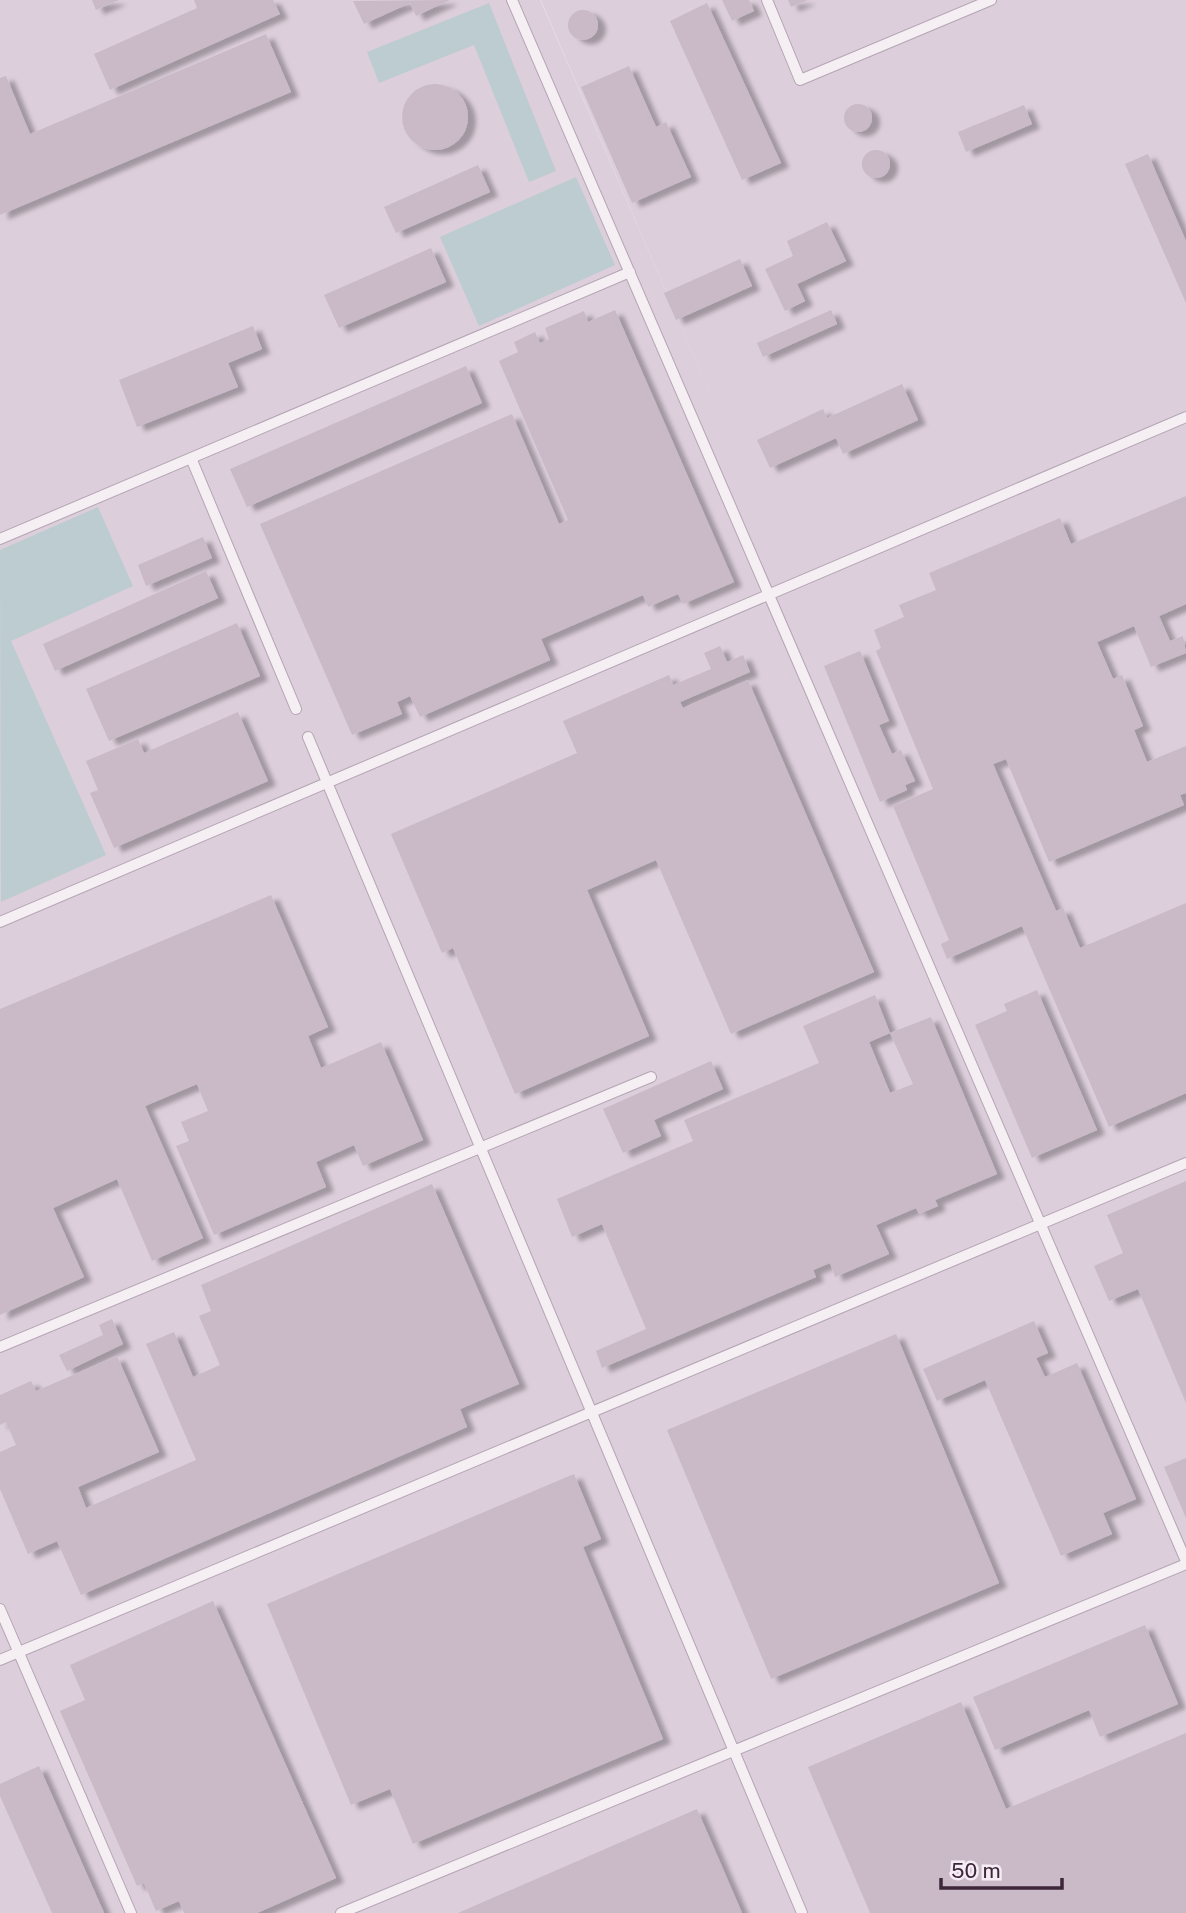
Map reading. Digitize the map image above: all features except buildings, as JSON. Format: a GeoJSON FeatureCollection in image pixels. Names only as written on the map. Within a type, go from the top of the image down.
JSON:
{"type":"FeatureCollection","features":[{"type":"Feature","properties":{"kind":"lane"},"geometry":{"type":"LineString","coordinates":[[341,1913],[1186,1563],[512,0]]}},
{"type":"Feature","properties":{"kind":"lane"},"geometry":{"type":"LineString","coordinates":[[767,0],[800,80],[991,0]]}},
{"type":"Feature","properties":{"kind":"lane"},"geometry":{"type":"LineString","coordinates":[[0,539],[630,272]]}},
{"type":"Feature","properties":{"kind":"lane"},"geometry":{"type":"LineString","coordinates":[[0,922],[1186,417]]}},
{"type":"Feature","properties":{"kind":"lane"},"geometry":{"type":"LineString","coordinates":[[191,458],[296,709]]}},
{"type":"Feature","properties":{"kind":"lane"},"geometry":{"type":"LineString","coordinates":[[308,737],[802,1913]]}},
{"type":"Feature","properties":{"kind":"lane"},"geometry":{"type":"LineString","coordinates":[[0,1346],[651,1077]]}},
{"type":"Feature","properties":{"kind":"lane"},"geometry":{"type":"LineString","coordinates":[[0,1660],[1186,1163]]}},
{"type":"Feature","properties":{"kind":"lane"},"geometry":{"type":"LineString","coordinates":[[0,1609],[131,1913]]}},
{"type":"Feature","properties":{"kind":"shaded area"},"geometry":{"type":"Polygon","coordinates":[[[0,0],[540,0],[743,470],[541,0],[1186,0],[1186,1913],[0,1913],[0,0]]]}},
{"type":"Feature","properties":{"kind":"shaded area"},"geometry":{"type":"Polygon","coordinates":[[[489,3],[556,171],[529,182],[474,45],[379,83],[367,52],[489,3]]]}},
{"type":"Feature","properties":{"kind":"shaded area"},"geometry":{"type":"Polygon","coordinates":[[[576,177],[615,265],[479,326],[440,237],[576,177]]]}},
{"type":"Feature","properties":{"kind":"shaded area"},"geometry":{"type":"Polygon","coordinates":[[[98,507],[133,586],[11,641],[106,855],[1,902],[0,550],[98,507]]]}}]}
